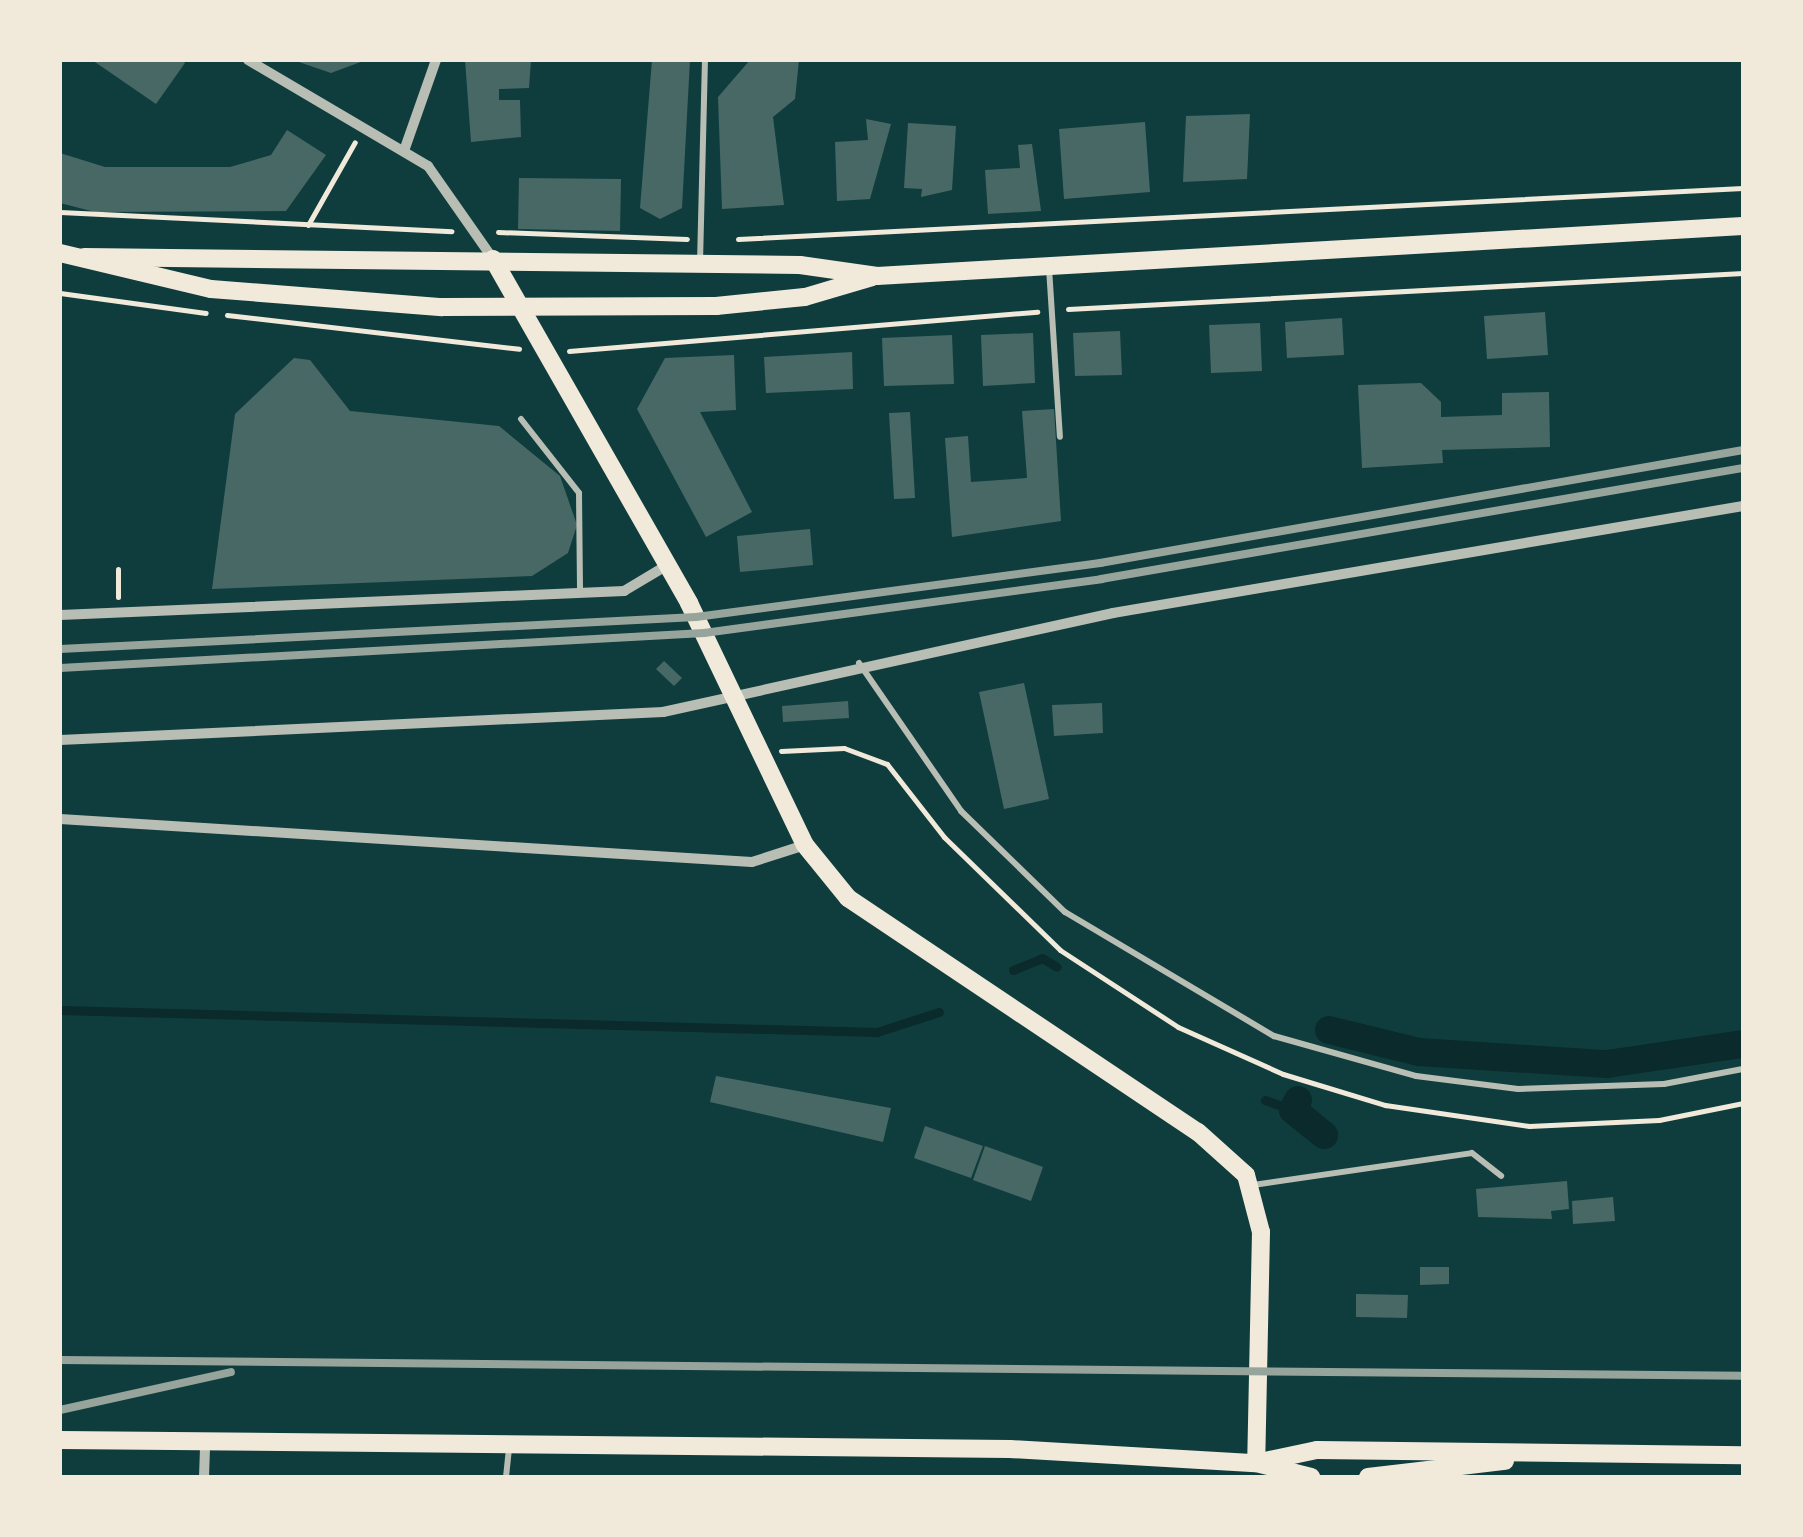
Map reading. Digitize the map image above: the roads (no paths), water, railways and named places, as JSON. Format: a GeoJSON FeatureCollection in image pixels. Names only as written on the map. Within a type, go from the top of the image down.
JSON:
{"type":"FeatureCollection","features":[{"type":"Feature","properties":{"kind":"main road"},"geometry":{"type":"LineString","coordinates":[[84,257],[494,259],[700,264],[877,276],[1743,226]]}},
{"type":"Feature","properties":{"kind":"main road"},"geometry":{"type":"LineString","coordinates":[[60,253],[211,289],[522,310],[716,306],[805,297],[877,276]]}},
{"type":"Feature","properties":{"kind":"main road"},"geometry":{"type":"LineString","coordinates":[[494,259],[666,566],[734,695],[805,845],[886,930],[1188,1125],[1251,1186],[1261,1232],[1256,1463]]}},
{"type":"Feature","properties":{"kind":"main road"},"geometry":{"type":"LineString","coordinates":[[60,1440],[1010,1448],[1256,1463],[1311,1477]]}},
{"type":"Feature","properties":{"kind":"main road"},"geometry":{"type":"LineString","coordinates":[[1256,1463],[1317,1450],[1743,1455]]}},
{"type":"Feature","properties":{"kind":"main road"},"geometry":{"type":"LineString","coordinates":[[1368,1477],[1550,1453]]}},
{"type":"Feature","properties":{"kind":"street"},"geometry":{"type":"LineString","coordinates":[[248,60],[404,148],[448,185],[494,259]]}},
{"type":"Feature","properties":{"kind":"street"},"geometry":{"type":"LineString","coordinates":[[404,148],[436,60]]}},
{"type":"Feature","properties":{"kind":"street"},"geometry":{"type":"LineString","coordinates":[[60,740],[663,712],[858,662],[1743,506]]}},
{"type":"Feature","properties":{"kind":"street"},"geometry":{"type":"LineString","coordinates":[[60,615],[624,591],[666,566]]}},
{"type":"Feature","properties":{"kind":"street"},"geometry":{"type":"LineString","coordinates":[[60,819],[752,862],[805,845]]}},
{"type":"Feature","properties":{"kind":"street"},"geometry":{"type":"LineString","coordinates":[[204,1477],[205,1440]]}},
{"type":"Feature","properties":{"kind":"lane"},"geometry":{"type":"LineString","coordinates":[[700,264],[705,60]]}},
{"type":"Feature","properties":{"kind":"lane"},"geometry":{"type":"LineString","coordinates":[[1049,267],[1060,437]]}},
{"type":"Feature","properties":{"kind":"lane"},"geometry":{"type":"LineString","coordinates":[[521,419],[578,493],[580,593]]}},
{"type":"Feature","properties":{"kind":"lane"},"geometry":{"type":"LineString","coordinates":[[858,662],[908,746],[1004,858],[1137,963],[1274,1036],[1416,1076],[1518,1089],[1647,1086],[1743,1069]]}},
{"type":"Feature","properties":{"kind":"lane"},"geometry":{"type":"LineString","coordinates":[[1251,1186],[1472,1153],[1501,1176]]}},
{"type":"Feature","properties":{"kind":"lane"},"geometry":{"type":"LineString","coordinates":[[506,1477],[510,1443]]}},
{"type":"Feature","properties":{"kind":"waterway"},"geometry":{"type":"LineString","coordinates":[[1013,970],[1042,958],[1057,967]]}},
{"type":"Feature","properties":{"kind":"waterway"},"geometry":{"type":"LineString","coordinates":[[60,1010],[877,1032],[939,1012]]}},
{"type":"Feature","properties":{"kind":"waterway"},"geometry":{"type":"LineString","coordinates":[[1329,1030],[1419,1052],[1607,1064],[1743,1044]]}},
{"type":"Feature","properties":{"kind":"waterway"},"geometry":{"type":"LineString","coordinates":[[1265,1100],[1293,1110]]}},
{"type":"Feature","properties":{"kind":"waterway"},"geometry":{"type":"LineString","coordinates":[[1298,1100],[1293,1110],[1324,1135]]}},
{"type":"Feature","properties":{"kind":"railway"},"geometry":{"type":"LineString","coordinates":[[60,649],[696,617],[1100,563],[1743,450]]}},
{"type":"Feature","properties":{"kind":"railway"},"geometry":{"type":"LineString","coordinates":[[60,668],[704,633],[1101,579],[1743,468]]}},
{"type":"Feature","properties":{"kind":"railway"},"geometry":{"type":"LineString","coordinates":[[60,1360],[1743,1376]]}},
{"type":"Feature","properties":{"kind":"railway"},"geometry":{"type":"LineString","coordinates":[[60,1410],[231,1372]]}}]}
